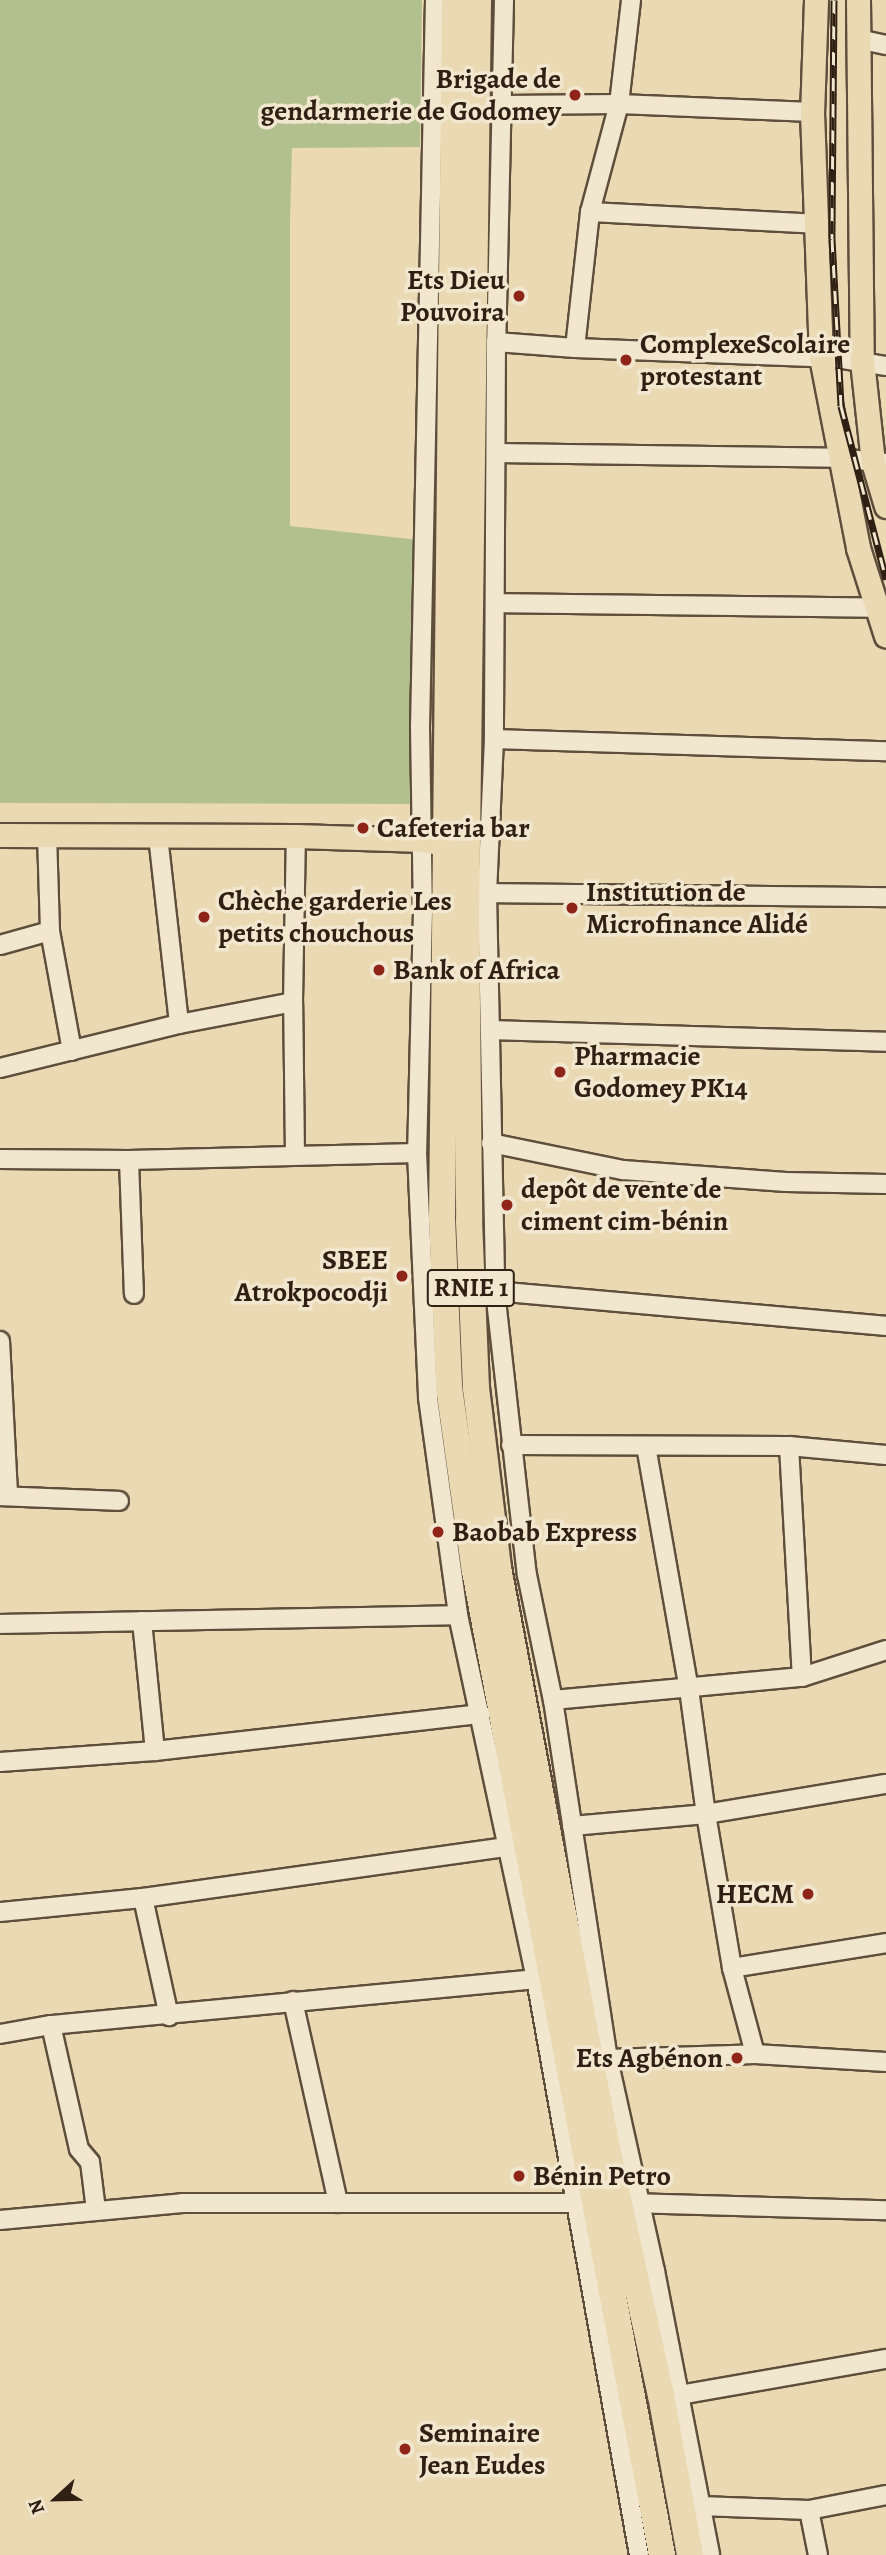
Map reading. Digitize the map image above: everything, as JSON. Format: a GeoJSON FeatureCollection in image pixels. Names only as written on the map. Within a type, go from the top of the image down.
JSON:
{"type":"FeatureCollection","features":[{"type":"Feature","properties":{"kind":"highway","name":"RNIE 1"},"geometry":{"type":"LineString","coordinates":[[455,0],[434,842],[442,1218],[454,1437],[478,1584],[608,2203],[661,2395],[691,2555]]}},
{"type":"Feature","properties":{"kind":"highway","name":"RNIE 1"},"geometry":{"type":"LineString","coordinates":[[478,0],[466,911],[469,1222],[476,1388],[498,1568],[608,2203],[662,2555]]}},
{"type":"Feature","properties":{"kind":"main road"},"geometry":{"type":"LineString","coordinates":[[816,0],[812,112],[821,357],[858,548],[881,608],[886,636]]}},
{"type":"Feature","properties":{"kind":"main road"},"geometry":{"type":"LineString","coordinates":[[858,0],[862,361],[886,506]]}},
{"type":"Feature","properties":{"kind":"main road"},"geometry":{"type":"LineString","coordinates":[[0,835],[296,836],[434,842]]}},
{"type":"Feature","properties":{"kind":"street"},"geometry":{"type":"LineString","coordinates":[[435,0],[420,726],[434,842],[417,1153],[428,1398],[458,1615],[536,1979],[608,2203],[679,2395],[710,2555]]}},
{"type":"Feature","properties":{"kind":"street"},"geometry":{"type":"LineString","coordinates":[[504,0],[496,342],[494,739],[487,893],[495,1291],[527,1575],[553,1700],[608,2059],[608,2203],[639,2555]]}},
{"type":"Feature","properties":{"kind":"street"},"geometry":{"type":"LineString","coordinates":[[575,348],[590,212],[619,104],[631,0]]}},
{"type":"Feature","properties":{"kind":"street"},"geometry":{"type":"LineString","coordinates":[[858,39],[886,45]]}},
{"type":"Feature","properties":{"kind":"street"},"geometry":{"type":"LineString","coordinates":[[503,105],[619,104],[812,112]]}},
{"type":"Feature","properties":{"kind":"street"},"geometry":{"type":"LineString","coordinates":[[590,212],[816,224]]}},
{"type":"Feature","properties":{"kind":"street"},"geometry":{"type":"LineString","coordinates":[[496,342],[575,348],[821,357],[886,366]]}},
{"type":"Feature","properties":{"kind":"street"},"geometry":{"type":"LineString","coordinates":[[496,453],[839,458],[880,463]]}},
{"type":"Feature","properties":{"kind":"street"},"geometry":{"type":"LineString","coordinates":[[495,603],[881,608]]}},
{"type":"Feature","properties":{"kind":"street"},"geometry":{"type":"LineString","coordinates":[[494,739],[886,751]]}},
{"type":"Feature","properties":{"kind":"street"},"geometry":{"type":"LineString","coordinates":[[47,835],[50,931],[72,1051]]}},
{"type":"Feature","properties":{"kind":"street"},"geometry":{"type":"LineString","coordinates":[[158,836],[178,1024]]}},
{"type":"Feature","properties":{"kind":"street"},"geometry":{"type":"LineString","coordinates":[[295,1155],[292,1002],[296,836]]}},
{"type":"Feature","properties":{"kind":"street"},"geometry":{"type":"LineString","coordinates":[[487,893],[886,897]]}},
{"type":"Feature","properties":{"kind":"street"},"geometry":{"type":"LineString","coordinates":[[0,946],[50,931]]}},
{"type":"Feature","properties":{"kind":"street"},"geometry":{"type":"LineString","coordinates":[[0,1068],[178,1024],[292,1002]]}},
{"type":"Feature","properties":{"kind":"street"},"geometry":{"type":"LineString","coordinates":[[490,1030],[886,1042]]}},
{"type":"Feature","properties":{"kind":"street"},"geometry":{"type":"LineString","coordinates":[[491,1143],[623,1170],[786,1182],[886,1184]]}},
{"type":"Feature","properties":{"kind":"street"},"geometry":{"type":"LineString","coordinates":[[0,1159],[129,1160],[417,1153]]}},
{"type":"Feature","properties":{"kind":"street"},"geometry":{"type":"LineString","coordinates":[[129,1160],[134,1294]]}},
{"type":"Feature","properties":{"kind":"street"},"geometry":{"type":"LineString","coordinates":[[495,1291],[886,1326]]}},
{"type":"Feature","properties":{"kind":"street"},"geometry":{"type":"LineString","coordinates":[[0,1341],[4,1496],[119,1501]]}},
{"type":"Feature","properties":{"kind":"street"},"geometry":{"type":"LineString","coordinates":[[511,1446],[789,1446],[886,1455]]}},
{"type":"Feature","properties":{"kind":"street"},"geometry":{"type":"LineString","coordinates":[[789,1446],[802,1677]]}},
{"type":"Feature","properties":{"kind":"street"},"geometry":{"type":"LineString","coordinates":[[646,1447],[690,1689],[706,1814],[732,1968],[755,2054]]}},
{"type":"Feature","properties":{"kind":"street"},"geometry":{"type":"LineString","coordinates":[[0,1624],[458,1615]]}},
{"type":"Feature","properties":{"kind":"street"},"geometry":{"type":"LineString","coordinates":[[142,1621],[155,1751]]}},
{"type":"Feature","properties":{"kind":"street"},"geometry":{"type":"LineString","coordinates":[[553,1700],[802,1677],[886,1650]]}},
{"type":"Feature","properties":{"kind":"street"},"geometry":{"type":"LineString","coordinates":[[0,1762],[155,1751],[481,1714]]}},
{"type":"Feature","properties":{"kind":"street"},"geometry":{"type":"LineString","coordinates":[[572,1826],[706,1814],[886,1784]]}},
{"type":"Feature","properties":{"kind":"street"},"geometry":{"type":"LineString","coordinates":[[0,1912],[143,1898],[508,1847]]}},
{"type":"Feature","properties":{"kind":"street"},"geometry":{"type":"LineString","coordinates":[[143,1898],[169,2016]]}},
{"type":"Feature","properties":{"kind":"street"},"geometry":{"type":"LineString","coordinates":[[732,1968],[886,1943]]}},
{"type":"Feature","properties":{"kind":"street"},"geometry":{"type":"LineString","coordinates":[[0,2034],[51,2025],[169,2016],[293,2001],[536,1979]]}},
{"type":"Feature","properties":{"kind":"street"},"geometry":{"type":"LineString","coordinates":[[293,2001],[338,2203]]}},
{"type":"Feature","properties":{"kind":"street"},"geometry":{"type":"LineString","coordinates":[[51,2025],[79,2149],[90,2162],[96,2210]]}},
{"type":"Feature","properties":{"kind":"street"},"geometry":{"type":"LineString","coordinates":[[608,2059],[755,2054],[886,2062]]}},
{"type":"Feature","properties":{"kind":"street"},"geometry":{"type":"LineString","coordinates":[[0,2220],[182,2203],[608,2203],[886,2210]]}},
{"type":"Feature","properties":{"kind":"street"},"geometry":{"type":"LineString","coordinates":[[679,2395],[886,2359]]}},
{"type":"Feature","properties":{"kind":"street"},"geometry":{"type":"LineString","coordinates":[[700,2506],[809,2510],[886,2495]]}},
{"type":"Feature","properties":{"kind":"street"},"geometry":{"type":"LineString","coordinates":[[809,2510],[818,2555]]}},
{"type":"Feature","properties":{"kind":"green space"},"geometry":{"type":"Polygon","coordinates":[[[0,0],[422,0],[420,147],[292,148],[290,219],[290,526],[420,540],[414,804],[0,803],[0,0]]]}},
{"type":"Feature","properties":{"kind":"railway"},"geometry":{"type":"LineString","coordinates":[[834,0],[832,239],[841,406],[886,579]]}},
{"type":"Feature","properties":{"kind":"place","name":"Brigade de gendarmerie de Godomey"},"geometry":{"type":"Point","coordinates":[575,95]}},
{"type":"Feature","properties":{"kind":"place","name":"Ets Dieu Pouvoira"},"geometry":{"type":"Point","coordinates":[519,296]}},
{"type":"Feature","properties":{"kind":"place","name":"ComplexeScolaire protestant"},"geometry":{"type":"Point","coordinates":[626,360]}},
{"type":"Feature","properties":{"kind":"place","name":"Cafeteria bar"},"geometry":{"type":"Point","coordinates":[363,828]}},
{"type":"Feature","properties":{"kind":"place","name":"Institution de Microfinance Alidé"},"geometry":{"type":"Point","coordinates":[572,908]}},
{"type":"Feature","properties":{"kind":"place","name":"Chèche garderie Les petits chouchous"},"geometry":{"type":"Point","coordinates":[204,917]}},
{"type":"Feature","properties":{"kind":"place","name":"Bank of Africa"},"geometry":{"type":"Point","coordinates":[379,970]}},
{"type":"Feature","properties":{"kind":"place","name":"Pharmacie Godomey PK14"},"geometry":{"type":"Point","coordinates":[560,1072]}},
{"type":"Feature","properties":{"kind":"place","name":"depôt de vente de ciment cim-bénin"},"geometry":{"type":"Point","coordinates":[507,1205]}},
{"type":"Feature","properties":{"kind":"place","name":"SBEE Atrokpocodji"},"geometry":{"type":"Point","coordinates":[402,1276]}},
{"type":"Feature","properties":{"kind":"place","name":"Baobab Express"},"geometry":{"type":"Point","coordinates":[438,1532]}},
{"type":"Feature","properties":{"kind":"place","name":"HECM"},"geometry":{"type":"Point","coordinates":[808,1894]}},
{"type":"Feature","properties":{"kind":"place","name":"Ets Agbénon"},"geometry":{"type":"Point","coordinates":[737,2058]}},
{"type":"Feature","properties":{"kind":"place","name":"Bénin Petro"},"geometry":{"type":"Point","coordinates":[519,2176]}},
{"type":"Feature","properties":{"kind":"place","name":"Seminaire Jean Eudes"},"geometry":{"type":"Point","coordinates":[405,2449]}}]}
